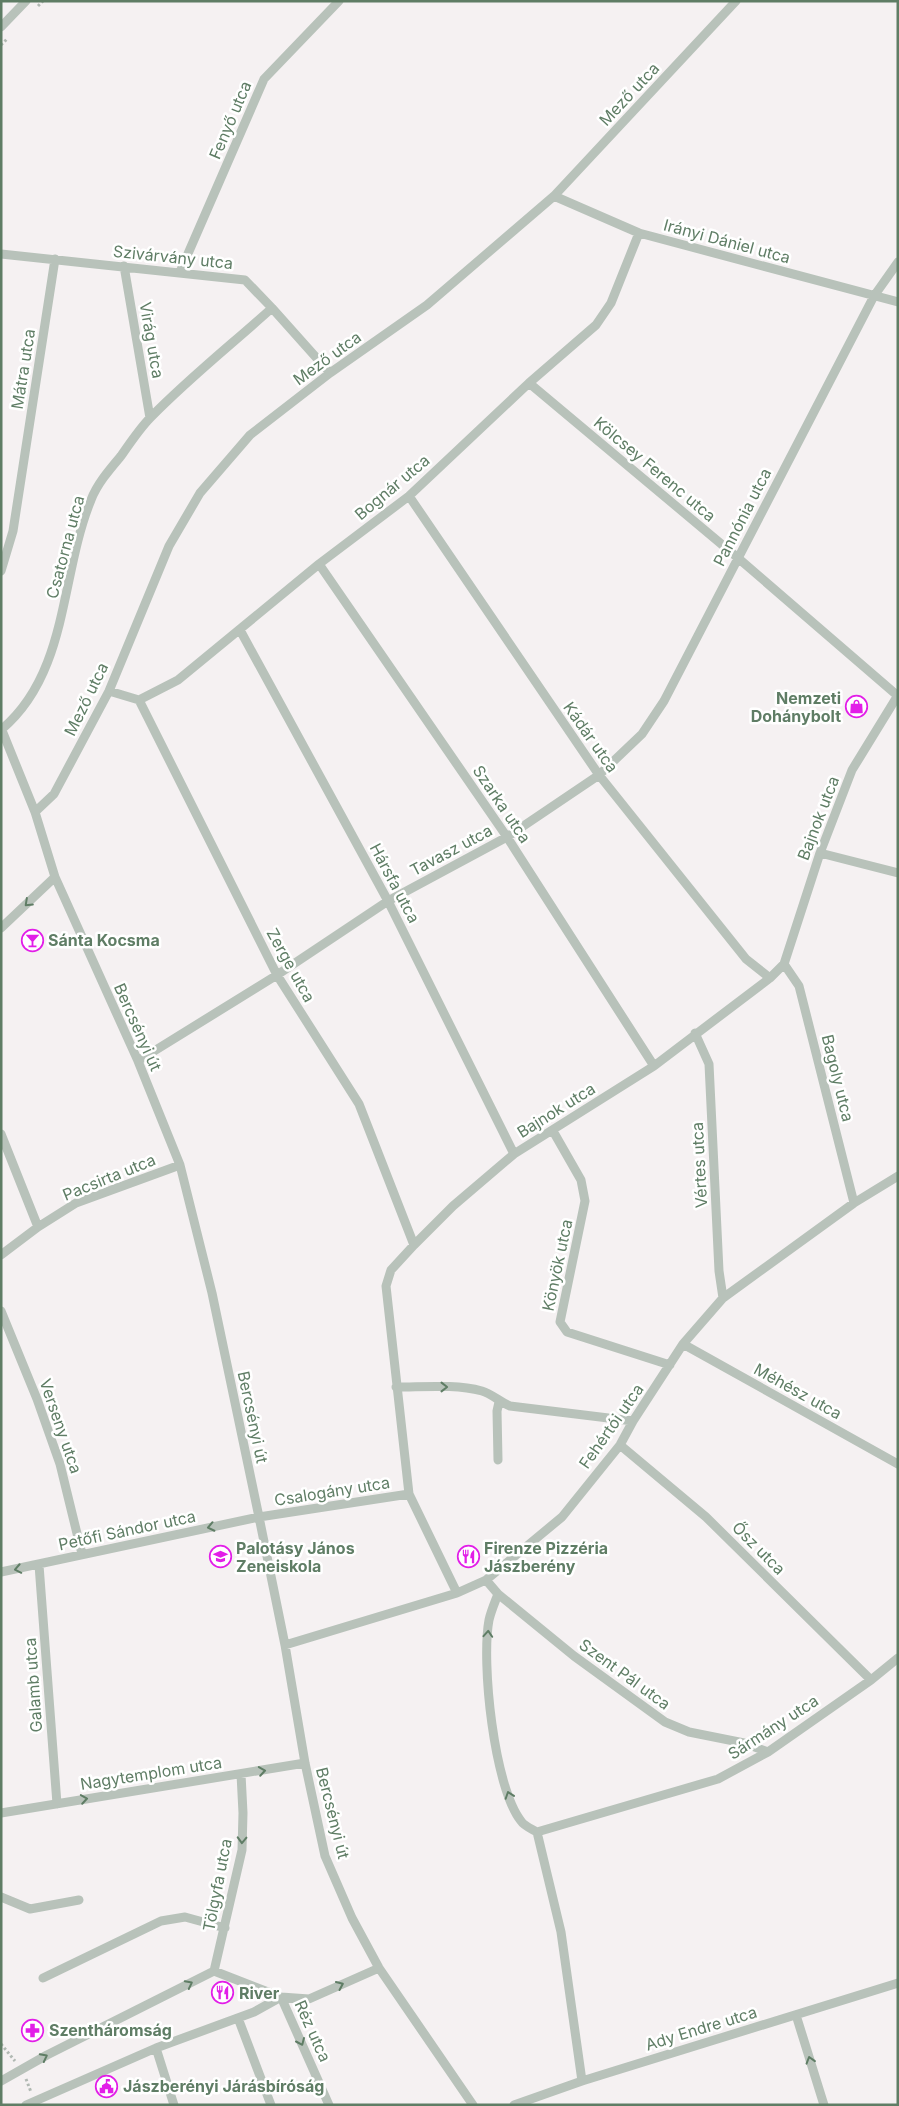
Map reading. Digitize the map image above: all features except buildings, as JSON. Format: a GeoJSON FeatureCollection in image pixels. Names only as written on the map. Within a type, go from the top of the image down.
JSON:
{"type":"FeatureCollection","features":[{"type":"Feature","properties":{"kind":"street"},"geometry":{"type":"LineString","coordinates":[[1,27],[26,1]]}},
{"type":"Feature","properties":{"kind":"street","name":"Fenyő utca"},"geometry":{"type":"LineString","coordinates":[[180,272],[264,80],[338,1]]}},
{"type":"Feature","properties":{"kind":"street","name":"Mező utca"},"geometry":{"type":"LineString","coordinates":[[35,812],[54,794],[109,691],[169,546],[200,493],[250,435],[330,373],[427,305],[554,196],[736,1]]}},
{"type":"Feature","properties":{"kind":"street","name":"Irányi Dániel utca"},"geometry":{"type":"LineString","coordinates":[[554,196],[639,233],[898,302]]}},
{"type":"Feature","properties":{"kind":"street","name":"Bognár utca"},"geometry":{"type":"LineString","coordinates":[[139,700],[178,680],[319,564],[409,496],[529,383],[596,325],[611,303],[639,233]]}},
{"type":"Feature","properties":{"kind":"street","name":"Szivárvány utca"},"geometry":{"type":"LineString","coordinates":[[1,254],[245,280],[330,373]]}},
{"type":"Feature","properties":{"kind":"street","name":"Mátra utca"},"geometry":{"type":"LineString","coordinates":[[1,570],[13,531],[55,259]]}},
{"type":"Feature","properties":{"kind":"street","name":"Pannónia utca"},"geometry":{"type":"LineString","coordinates":[[599,775],[642,734],[664,701],[874,296],[898,262]]}},
{"type":"Feature","properties":{"kind":"street","name":"Virág utca"},"geometry":{"type":"LineString","coordinates":[[124,266],[150,418]]}},
{"type":"Feature","properties":{"kind":"street","name":"Csatorna utca"},"geometry":{"type":"LineString","coordinates":[[2,728],[15,718],[32,696],[49,658],[62,617],[82,527],[91,498],[150,418],[272,308]]}},
{"type":"Feature","properties":{"kind":"street","name":"Kölcsey Ferenc utca"},"geometry":{"type":"LineString","coordinates":[[529,383],[898,695]]}},
{"type":"Feature","properties":{"kind":"street","name":"Kádár utca"},"geometry":{"type":"LineString","coordinates":[[409,496],[599,775],[746,959],[770,978]]}},
{"type":"Feature","properties":{"kind":"street","name":"Szarka utca"},"geometry":{"type":"LineString","coordinates":[[319,564],[507,837],[654,1066]]}},
{"type":"Feature","properties":{"kind":"street","name":"Hársfa utca"},"geometry":{"type":"LineString","coordinates":[[240,630],[388,901],[514,1154]]}},
{"type":"Feature","properties":{"kind":"street"},"geometry":{"type":"LineString","coordinates":[[109,691],[139,700]]}},
{"type":"Feature","properties":{"kind":"street","name":"Bajnok utca"},"geometry":{"type":"LineString","coordinates":[[457,1593],[409,1494],[386,1286],[391,1270],[453,1206],[514,1154],[654,1066],[695,1033],[770,978],[784,964],[820,853],[852,770],[898,695]]}},
{"type":"Feature","properties":{"kind":"street","name":"Zerge utca"},"geometry":{"type":"LineString","coordinates":[[139,700],[277,975],[359,1104],[414,1245]]}},
{"type":"Feature","properties":{"kind":"street","name":"Bercsényi út"},"geometry":{"type":"LineString","coordinates":[[2,728],[35,812],[55,877],[138,1061],[180,1165],[212,1293],[285,1645],[305,1763],[326,1856],[352,1918],[379,1968],[473,2105]]}},
{"type":"Feature","properties":{"kind":"street","name":"Tavasz utca"},"geometry":{"type":"LineString","coordinates":[[138,1061],[277,975],[388,901],[507,837],[599,775]]}},
{"type":"Feature","properties":{"kind":"street"},"geometry":{"type":"LineString","coordinates":[[820,853],[898,873]]}},
{"type":"Feature","properties":{"kind":"street"},"geometry":{"type":"LineString","coordinates":[[1,928],[55,877]]}},
{"type":"Feature","properties":{"kind":"street","name":"Bagoly utca"},"geometry":{"type":"LineString","coordinates":[[784,964],[799,986],[854,1203]]}},
{"type":"Feature","properties":{"kind":"street","name":"Vértes utca"},"geometry":{"type":"LineString","coordinates":[[695,1033],[708,1064],[719,1271],[723,1298]]}},
{"type":"Feature","properties":{"kind":"street","name":"Könyök utca"},"geometry":{"type":"LineString","coordinates":[[553,1131],[581,1180],[585,1201],[560,1322],[567,1332],[670,1366]]}},
{"type":"Feature","properties":{"kind":"street"},"geometry":{"type":"LineString","coordinates":[[1,1134],[38,1227]]}},
{"type":"Feature","properties":{"kind":"street","name":"Pacsirta utca"},"geometry":{"type":"LineString","coordinates":[[1,1255],[38,1227],[76,1203],[180,1165]]}},
{"type":"Feature","properties":{"kind":"street","name":"Fehértói utca"},"geometry":{"type":"LineString","coordinates":[[285,1645],[457,1593],[486,1580],[562,1517],[620,1445],[633,1421],[683,1344],[723,1298],[854,1203],[898,1176]]}},
{"type":"Feature","properties":{"kind":"street","name":"Verseny utca"},"geometry":{"type":"LineString","coordinates":[[1,1311],[37,1399],[60,1464],[82,1554]]}},
{"type":"Feature","properties":{"kind":"street","name":"Méhész utca"},"geometry":{"type":"LineString","coordinates":[[683,1344],[898,1464]]}},
{"type":"Feature","properties":{"kind":"street"},"geometry":{"type":"LineString","coordinates":[[396,1387],[465,1388],[485,1392],[499,1402],[510,1406],[633,1421]]}},
{"type":"Feature","properties":{"kind":"street"},"geometry":{"type":"LineString","coordinates":[[498,1460],[497,1411],[499,1402]]}},
{"type":"Feature","properties":{"kind":"street","name":"Ősz utca"},"geometry":{"type":"LineString","coordinates":[[620,1445],[706,1517],[871,1680]]}},
{"type":"Feature","properties":{"kind":"street","name":"Csalogány utca"},"geometry":{"type":"LineString","coordinates":[[259,1517],[409,1494]]}},
{"type":"Feature","properties":{"kind":"street","name":"Petőfi Sándor utca"},"geometry":{"type":"LineString","coordinates":[[1,1572],[259,1517]]}},
{"type":"Feature","properties":{"kind":"street","name":"Galamb utca"},"geometry":{"type":"LineString","coordinates":[[39,1565],[57,1804]]}},
{"type":"Feature","properties":{"kind":"street","name":"Szent Pál utca"},"geometry":{"type":"LineString","coordinates":[[486,1580],[498,1594],[574,1656],[664,1722],[689,1732],[744,1743],[768,1752]]}},
{"type":"Feature","properties":{"kind":"street"},"geometry":{"type":"LineString","coordinates":[[498,1594],[489,1620],[487,1650],[488,1691],[496,1751],[509,1798],[521,1822],[537,1832],[561,1932],[582,2081]]}},
{"type":"Feature","properties":{"kind":"street","name":"Sármány utca"},"geometry":{"type":"LineString","coordinates":[[537,1832],[718,1779],[768,1752],[871,1680],[898,1658]]}},
{"type":"Feature","properties":{"kind":"street","name":"Nagytemplom utca"},"geometry":{"type":"LineString","coordinates":[[1,1813],[305,1763]]}},
{"type":"Feature","properties":{"kind":"street","name":"Tölgyfa utca"},"geometry":{"type":"LineString","coordinates":[[214,1971],[242,1850],[241,1774]]}},
{"type":"Feature","properties":{"kind":"street"},"geometry":{"type":"LineString","coordinates":[[1,1897],[30,1909],[79,1900]]}},
{"type":"Feature","properties":{"kind":"street"},"geometry":{"type":"LineString","coordinates":[[43,1978],[162,1921],[186,1917],[225,1928]]}},
{"type":"Feature","properties":{"kind":"street"},"geometry":{"type":"LineString","coordinates":[[1,2081],[214,1971],[281,1997],[309,2000],[379,1968]]}},
{"type":"Feature","properties":{"kind":"street","name":"Ady Endre utca"},"geometry":{"type":"LineString","coordinates":[[514,2105],[582,2081],[898,1983]]}},
{"type":"Feature","properties":{"kind":"street"},"geometry":{"type":"LineString","coordinates":[[26,2105],[156,2048],[238,2018],[281,1997]]}},
{"type":"Feature","properties":{"kind":"street","name":"Réz utca"},"geometry":{"type":"LineString","coordinates":[[281,1997],[329,2105]]}},
{"type":"Feature","properties":{"kind":"street"},"geometry":{"type":"LineString","coordinates":[[796,2014],[824,2105]]}},
{"type":"Feature","properties":{"kind":"street"},"geometry":{"type":"LineString","coordinates":[[238,2018],[271,2105]]}},
{"type":"Feature","properties":{"kind":"street"},"geometry":{"type":"LineString","coordinates":[[156,2048],[174,2105]]}},
{"type":"Feature","properties":{"kind":"path"},"geometry":{"type":"LineString","coordinates":[[1,2044],[21,2070],[35,2100]]}},
{"type":"Feature","properties":{"kind":"place","name":"Nemzeti Dohánybolt"},"geometry":{"type":"Point","coordinates":[857,707]}},
{"type":"Feature","properties":{"kind":"place","name":"Sánta Kocsma"},"geometry":{"type":"Point","coordinates":[32,940]}},
{"type":"Feature","properties":{"kind":"place","name":"Palotásy János Zeneiskola"},"geometry":{"type":"Point","coordinates":[220,1557]}},
{"type":"Feature","properties":{"kind":"place","name":"Firenze Pizzéria Jászberény"},"geometry":{"type":"Point","coordinates":[468,1557]}},
{"type":"Feature","properties":{"kind":"place","name":"River"},"geometry":{"type":"Point","coordinates":[223,1993]}},
{"type":"Feature","properties":{"kind":"place","name":"Szentháromság"},"geometry":{"type":"Point","coordinates":[33,2030]}},
{"type":"Feature","properties":{"kind":"place","name":"Jászberényi Járásbíróság"},"geometry":{"type":"Point","coordinates":[107,2086]}}]}
